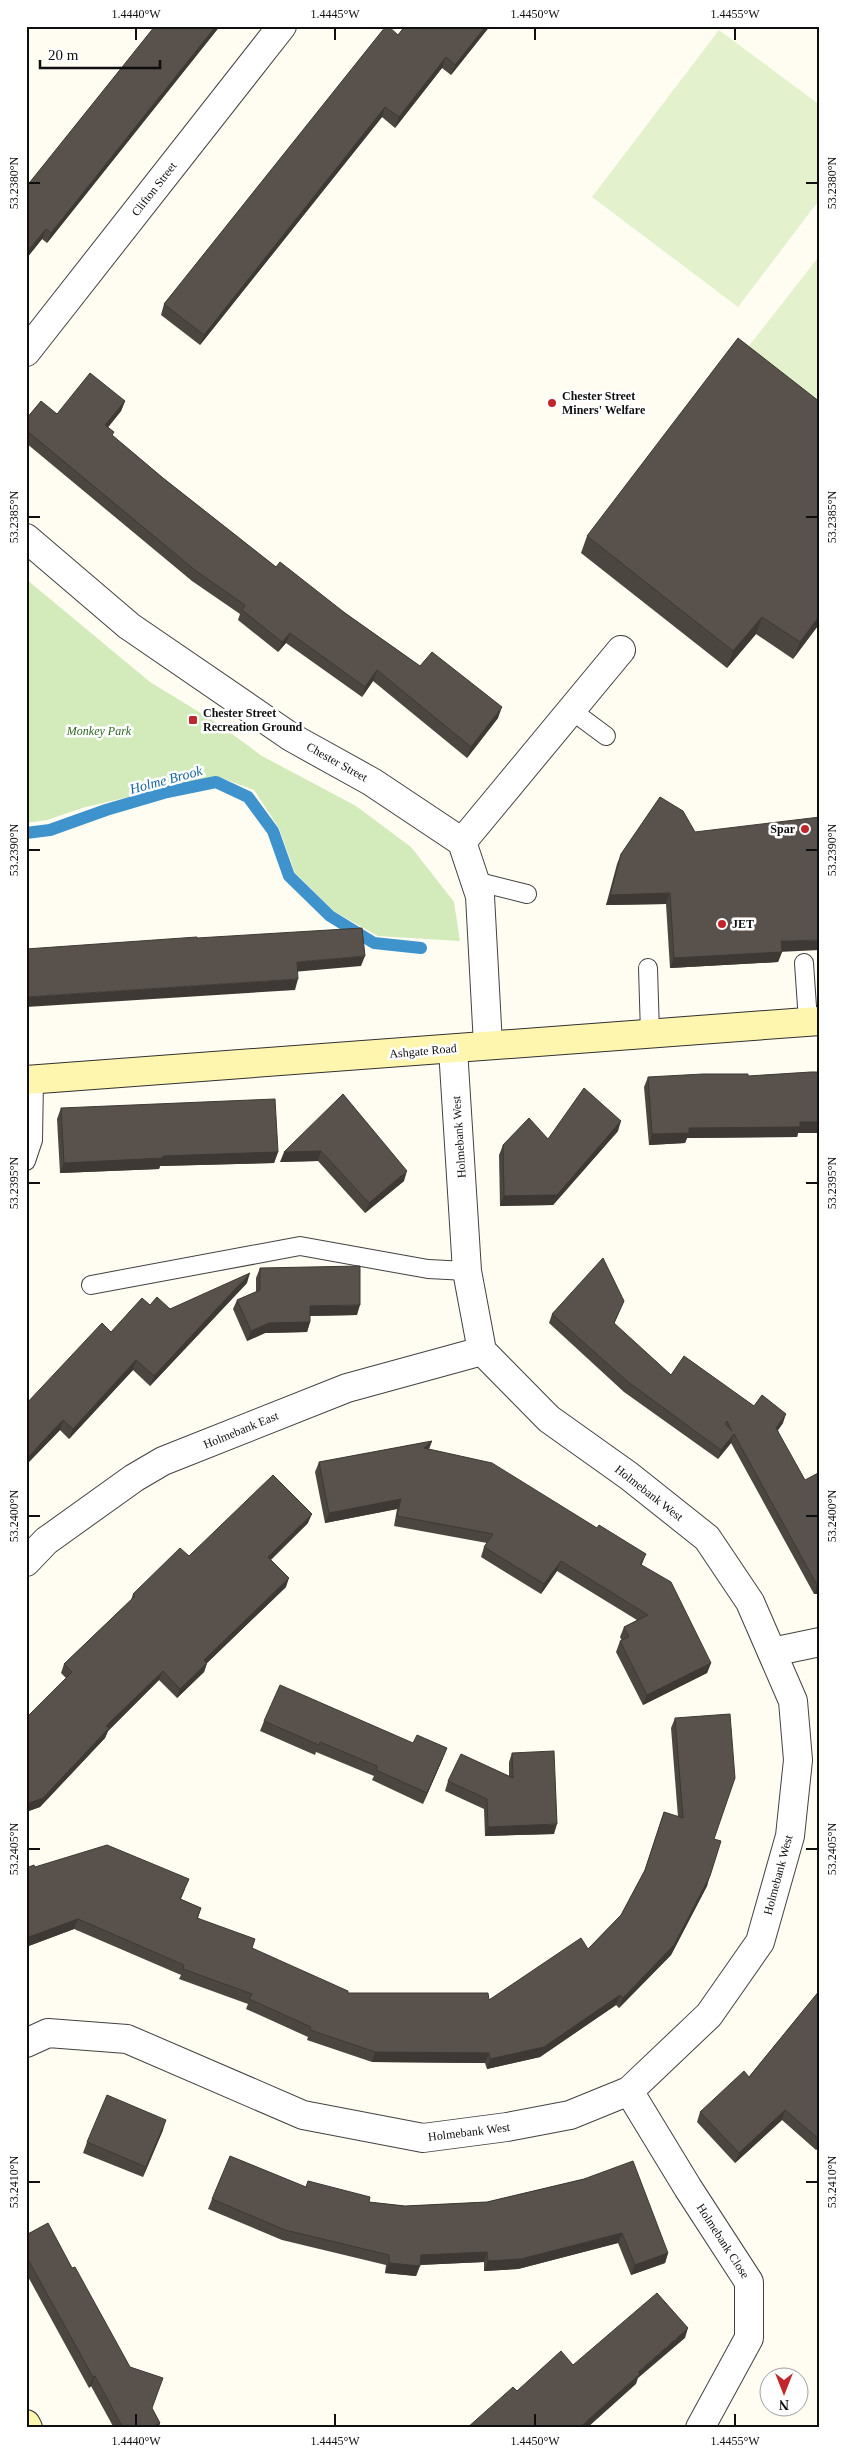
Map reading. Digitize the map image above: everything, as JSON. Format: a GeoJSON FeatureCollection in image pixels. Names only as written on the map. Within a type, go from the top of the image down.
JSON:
{"type":"FeatureCollection","features":[{"type":"Feature","properties":{"kind":"street","name":"Clifton Street"},"geometry":{"type":"LineString","coordinates":[[26,352],[282,26]]}},
{"type":"Feature","properties":{"kind":"street","name":"Chester Street"},"geometry":{"type":"LineString","coordinates":[[26,538],[129,626],[291,737],[372,782],[462,842]]}},
{"type":"Feature","properties":{"kind":"street"},"geometry":{"type":"LineString","coordinates":[[488,1046],[480,896],[462,842],[621,650]]}},
{"type":"Feature","properties":{"kind":"street","name":"Ashgate Road"},"geometry":{"type":"LineString","coordinates":[[30,1080],[814,1021]]}},
{"type":"Feature","properties":{"kind":"street","name":"Holmebank West"},"geometry":{"type":"LineString","coordinates":[[26,2043],[48,2033],[127,2039],[303,2115],[423,2138],[507,2127],[570,2115],[630,2091],[709,2015],[760,1942],[790,1836],[798,1760],[793,1701],[750,1602],[707,1538],[629,1476],[549,1418],[482,1351],[467,1271],[453,1049]]}},
{"type":"Feature","properties":{"kind":"street","name":"Holmebank East"},"geometry":{"type":"LineString","coordinates":[[26,1562],[46,1541],[134,1478],[164,1461],[346,1388],[482,1351]]}},
{"type":"Feature","properties":{"kind":"street"},"geometry":{"type":"LineString","coordinates":[[772,1652],[820,1642]]}},
{"type":"Feature","properties":{"kind":"street","name":"Holmebank Close"},"geometry":{"type":"LineString","coordinates":[[630,2091],[688,2188],[749,2282],[749,2338],[700,2428]]}},
{"type":"Feature","properties":{"kind":"street"},"geometry":{"type":"LineString","coordinates":[[26,2424],[28,2428]]}},
{"type":"Feature","properties":{"kind":"lane"},"geometry":{"type":"LineString","coordinates":[[571,710],[606,736]]}},
{"type":"Feature","properties":{"kind":"lane"},"geometry":{"type":"LineString","coordinates":[[475,881],[527,894]]}},
{"type":"Feature","properties":{"kind":"lane"},"geometry":{"type":"LineString","coordinates":[[804,963],[814,1021]]}},
{"type":"Feature","properties":{"kind":"lane"},"geometry":{"type":"LineString","coordinates":[[648,968],[650,1033]]}},
{"type":"Feature","properties":{"kind":"lane"},"geometry":{"type":"LineString","coordinates":[[26,1161],[33,1140],[30,1080]]}},
{"type":"Feature","properties":{"kind":"lane"},"geometry":{"type":"LineString","coordinates":[[91,1285],[300,1246],[428,1269],[467,1271]]}},
{"type":"Feature","properties":{"kind":"green space"},"geometry":{"type":"Polygon","coordinates":[[[719,30],[820,105],[820,199],[738,307],[592,197],[719,30]]]}},
{"type":"Feature","properties":{"kind":"green space"},"geometry":{"type":"Polygon","coordinates":[[[820,255],[820,408],[745,351],[820,255]]]}},
{"type":"Feature","properties":{"kind":"green space","name":"Monkey Park"},"geometry":{"type":"Polygon","coordinates":[[[26,579],[150,682],[217,723],[262,756],[356,806],[411,847],[454,902],[460,941],[378,936],[335,912],[295,873],[279,828],[254,790],[216,776],[82,808],[47,820],[26,823],[26,579]]]}},
{"type":"Feature","properties":{"kind":"building"},"geometry":{"type":"Polygon","coordinates":[[[155,26],[216,26],[51,233],[46,229],[26,253],[26,187],[155,26]]]}},
{"type":"Feature","properties":{"kind":"building"},"geometry":{"type":"Polygon","coordinates":[[[386,26],[398,35],[405,26],[486,26],[455,65],[446,57],[399,117],[385,107],[204,335],[164,304],[386,26]]]}},
{"type":"Feature","properties":{"kind":"building"},"geometry":{"type":"Polygon","coordinates":[[[738,338],[820,402],[820,615],[800,642],[762,617],[733,651],[587,536],[738,338]]]}},
{"type":"Feature","properties":{"kind":"building"},"geometry":{"type":"Polygon","coordinates":[[[90,373],[125,401],[105,425],[114,432],[112,435],[163,478],[276,567],[280,562],[345,613],[420,666],[432,652],[502,707],[471,747],[377,670],[365,687],[290,633],[282,642],[242,610],[245,605],[196,571],[26,430],[26,419],[41,401],[57,414],[90,373]]]}},
{"type":"Feature","properties":{"kind":"building"},"geometry":{"type":"Polygon","coordinates":[[[660,797],[683,811],[695,832],[820,817],[820,940],[781,941],[782,952],[674,958],[670,893],[610,895],[621,854],[660,797]]]}},
{"type":"Feature","properties":{"kind":"building"},"geometry":{"type":"Polygon","coordinates":[[[362,928],[365,956],[297,962],[298,979],[26,997],[26,949],[362,928]]]}},
{"type":"Feature","properties":{"kind":"building"},"geometry":{"type":"Polygon","coordinates":[[[820,1072],[820,1122],[800,1122],[800,1127],[689,1128],[689,1133],[652,1134],[648,1077],[703,1074],[748,1074],[748,1076],[820,1072]]]}},
{"type":"Feature","properties":{"kind":"building"},"geometry":{"type":"Polygon","coordinates":[[[584,1088],[621,1121],[557,1195],[504,1196],[503,1145],[529,1118],[548,1139],[584,1088]]]}},
{"type":"Feature","properties":{"kind":"building"},"geometry":{"type":"Polygon","coordinates":[[[343,1094],[407,1171],[369,1203],[321,1151],[284,1152],[343,1094]]]}},
{"type":"Feature","properties":{"kind":"building"},"geometry":{"type":"Polygon","coordinates":[[[275,1099],[278,1152],[163,1156],[163,1158],[64,1163],[61,1108],[275,1099]]]}},
{"type":"Feature","properties":{"kind":"building"},"geometry":{"type":"Polygon","coordinates":[[[603,1258],[624,1301],[614,1323],[671,1375],[684,1356],[754,1406],[762,1395],[786,1414],[776,1428],[805,1480],[820,1472],[820,1585],[817,1585],[734,1434],[721,1450],[628,1382],[552,1314],[603,1258]],[[727,1421],[725,1424],[732,1431],[727,1421]]]}},
{"type":"Feature","properties":{"kind":"building"},"geometry":{"type":"Polygon","coordinates":[[[360,1266],[360,1305],[310,1306],[310,1322],[269,1323],[251,1331],[237,1300],[260,1290],[260,1268],[360,1266]]]}},
{"type":"Feature","properties":{"kind":"building"},"geometry":{"type":"Polygon","coordinates":[[[250,1273],[154,1376],[136,1360],[73,1429],[63,1420],[26,1459],[26,1404],[102,1323],[111,1332],[142,1298],[150,1305],[157,1297],[170,1309],[250,1273]]]}},
{"type":"Feature","properties":{"kind":"building"},"geometry":{"type":"Polygon","coordinates":[[[432,1441],[424,1448],[492,1463],[597,1528],[599,1525],[646,1554],[640,1564],[671,1582],[711,1663],[647,1695],[620,1641],[629,1637],[624,1627],[648,1615],[561,1561],[544,1584],[484,1547],[493,1534],[397,1516],[401,1499],[329,1513],[319,1462],[432,1441]]]}},
{"type":"Feature","properties":{"kind":"building"},"geometry":{"type":"Polygon","coordinates":[[[273,1475],[312,1514],[268,1557],[289,1578],[204,1660],[207,1663],[180,1689],[163,1671],[106,1726],[109,1728],[43,1798],[26,1804],[26,1718],[72,1672],[64,1664],[135,1596],[133,1594],[180,1548],[189,1556],[273,1475]]]}},
{"type":"Feature","properties":{"kind":"building"},"geometry":{"type":"Polygon","coordinates":[[[280,1685],[413,1743],[417,1735],[447,1748],[427,1793],[376,1770],[377,1766],[320,1742],[319,1745],[264,1721],[280,1685]]]}},
{"type":"Feature","properties":{"kind":"building"},"geometry":{"type":"Polygon","coordinates":[[[730,1714],[735,1778],[714,1839],[721,1841],[710,1876],[674,1945],[623,1998],[620,1995],[544,2047],[490,2059],[489,2053],[375,2052],[310,2030],[311,2027],[249,1999],[252,1994],[183,1969],[184,1965],[78,1919],[26,1938],[26,1868],[107,1845],[189,1879],[180,1899],[201,1908],[197,1918],[255,1939],[252,1948],[348,1991],[348,1993],[488,1993],[489,2000],[581,1938],[588,1949],[621,1915],[645,1870],[664,1812],[683,1818],[675,1718],[730,1714]]]}},
{"type":"Feature","properties":{"kind":"building"},"geometry":{"type":"Polygon","coordinates":[[[554,1751],[557,1824],[488,1827],[487,1799],[448,1781],[461,1754],[513,1778],[512,1753],[554,1751]]]}},
{"type":"Feature","properties":{"kind":"building"},"geometry":{"type":"Polygon","coordinates":[[[820,1990],[820,2085],[817,2089],[820,2092],[820,2140],[785,2110],[739,2153],[700,2112],[744,2071],[749,2077],[820,1990]]]}},
{"type":"Feature","properties":{"kind":"building"},"geometry":{"type":"Polygon","coordinates":[[[107,2095],[166,2120],[146,2167],[87,2142],[107,2095]]]}},
{"type":"Feature","properties":{"kind":"building"},"geometry":{"type":"Polygon","coordinates":[[[230,2156],[306,2187],[308,2181],[370,2197],[369,2202],[405,2206],[487,2202],[584,2179],[633,2161],[668,2253],[635,2265],[622,2233],[521,2259],[488,2261],[487,2252],[421,2255],[420,2266],[389,2263],[389,2255],[285,2230],[212,2199],[230,2156]]]}},
{"type":"Feature","properties":{"kind":"building"},"geometry":{"type":"Polygon","coordinates":[[[48,2223],[72,2268],[75,2267],[130,2367],[163,2378],[152,2408],[160,2423],[150,2428],[123,2428],[95,2376],[93,2377],[26,2256],[26,2235],[48,2223]]]}},
{"type":"Feature","properties":{"kind":"building"},"geometry":{"type":"Polygon","coordinates":[[[657,2293],[688,2328],[579,2428],[467,2428],[513,2387],[517,2391],[561,2351],[573,2365],[657,2293]]]}},
{"type":"Feature","properties":{"kind":"waterway","name":"Holme Brook"},"geometry":{"type":"LineString","coordinates":[[26,833],[50,830],[106,810],[167,792],[216,782],[248,797],[273,831],[289,876],[330,916],[374,943],[421,948]]}},
{"type":"Feature","properties":{"kind":"place","name":"Chester Street Miners' Welfare"},"geometry":{"type":"Point","coordinates":[552,403]}},
{"type":"Feature","properties":{"kind":"place","name":"Chester Street Recreation Ground"},"geometry":{"type":"Point","coordinates":[193,720]}},
{"type":"Feature","properties":{"kind":"place","name":"Spar"},"geometry":{"type":"Point","coordinates":[805,829]}},
{"type":"Feature","properties":{"kind":"place","name":"JET"},"geometry":{"type":"Point","coordinates":[722,924]}}]}
